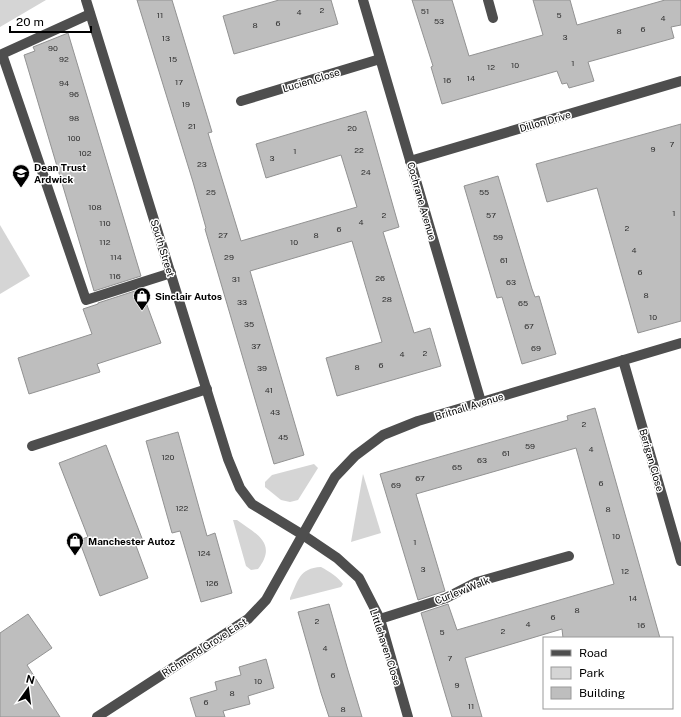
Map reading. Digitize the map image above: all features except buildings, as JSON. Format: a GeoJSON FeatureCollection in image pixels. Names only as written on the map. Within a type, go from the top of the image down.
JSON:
{"type":"FeatureCollection","features":[{"type":"Feature","properties":{"kind":"street","name":"South Street"},"geometry":{"type":"LineString","coordinates":[[86,0],[228,459],[240,488],[252,504],[303,535]]}},
{"type":"Feature","properties":{"kind":"street","name":"Cochrane Avenue"},"geometry":{"type":"LineString","coordinates":[[363,0],[481,402]]}},
{"type":"Feature","properties":{"kind":"street"},"geometry":{"type":"LineString","coordinates":[[488,0],[493,18]]}},
{"type":"Feature","properties":{"kind":"street"},"geometry":{"type":"LineString","coordinates":[[90,14],[2,54],[86,300],[171,273]]}},
{"type":"Feature","properties":{"kind":"street","name":"Lucien Close"},"geometry":{"type":"LineString","coordinates":[[241,101],[380,59]]}},
{"type":"Feature","properties":{"kind":"street","name":"Dillon Drive"},"geometry":{"type":"LineString","coordinates":[[410,161],[681,81]]}},
{"type":"Feature","properties":{"kind":"street","name":"Britnall Avenue"},"geometry":{"type":"LineString","coordinates":[[303,535],[335,477],[355,456],[384,435],[418,421],[681,343]]}},
{"type":"Feature","properties":{"kind":"street","name":"Berigan Close"},"geometry":{"type":"LineString","coordinates":[[623,360],[681,558]]}},
{"type":"Feature","properties":{"kind":"street"},"geometry":{"type":"LineString","coordinates":[[32,446],[206,389]]}},
{"type":"Feature","properties":{"kind":"street","name":"Littlehaven Close"},"geometry":{"type":"LineString","coordinates":[[303,535],[337,558],[359,578],[380,619],[408,717]]}},
{"type":"Feature","properties":{"kind":"street","name":"Richmond Grove East"},"geometry":{"type":"LineString","coordinates":[[97,717],[248,619],[266,600],[303,535]]}},
{"type":"Feature","properties":{"kind":"street","name":"Curlew Walk"},"geometry":{"type":"LineString","coordinates":[[380,619],[446,598],[476,582],[569,556]]}},
{"type":"Feature","properties":{"kind":"green space"},"geometry":{"type":"Polygon","coordinates":[[[0,0],[46,0],[0,27],[0,0]]]}},
{"type":"Feature","properties":{"kind":"green space"},"geometry":{"type":"Polygon","coordinates":[[[0,225],[30,276],[0,294],[0,225]]]}},
{"type":"Feature","properties":{"kind":"green space"},"geometry":{"type":"Polygon","coordinates":[[[314,464],[318,468],[298,500],[290,502],[281,500],[265,487],[265,482],[272,475],[314,464]]]}},
{"type":"Feature","properties":{"kind":"green space"},"geometry":{"type":"Polygon","coordinates":[[[363,474],[381,533],[351,542],[363,474]]]}},
{"type":"Feature","properties":{"kind":"green space"},"geometry":{"type":"Polygon","coordinates":[[[233,520],[237,520],[262,540],[266,552],[264,560],[258,569],[251,570],[246,566],[233,520]]]}},
{"type":"Feature","properties":{"kind":"green space"},"geometry":{"type":"Polygon","coordinates":[[[321,567],[330,572],[343,584],[341,587],[290,600],[300,576],[308,570],[321,567]]]}},
{"type":"Feature","properties":{"kind":"place","name":"Dean Trust Ardwick"},"geometry":{"type":"Point","coordinates":[21,188]}},
{"type":"Feature","properties":{"kind":"place","name":"Sinclair Autos"},"geometry":{"type":"Point","coordinates":[142,311]}},
{"type":"Feature","properties":{"kind":"place","name":"Manchester Autoz"},"geometry":{"type":"Point","coordinates":[75,556]}}]}
